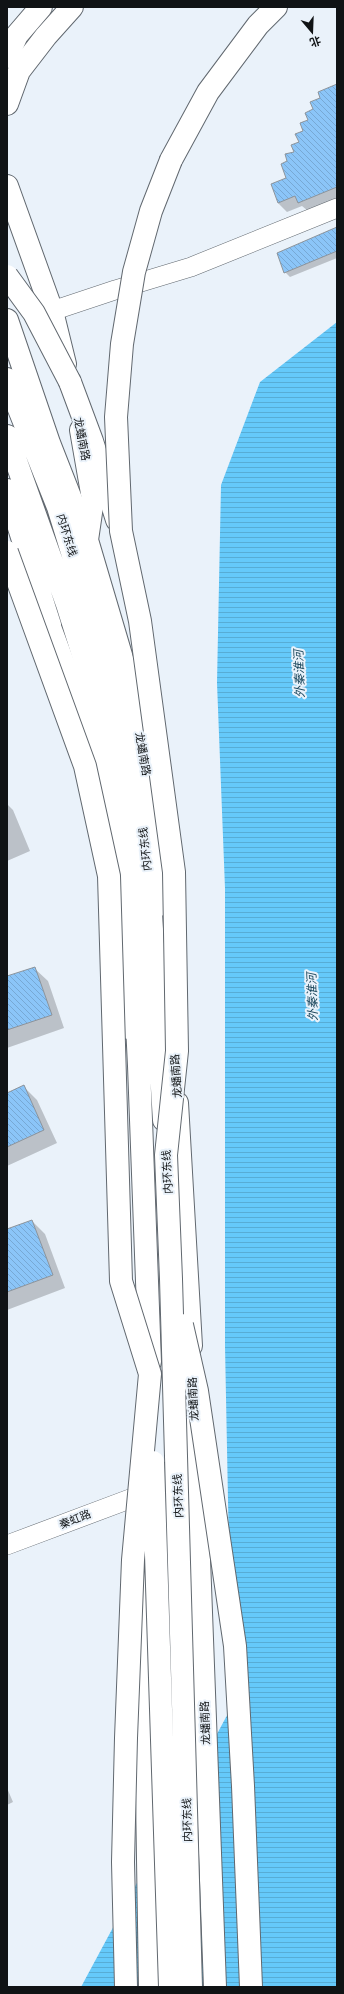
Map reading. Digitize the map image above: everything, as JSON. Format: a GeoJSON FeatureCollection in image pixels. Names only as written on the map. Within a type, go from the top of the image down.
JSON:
{"type":"FeatureCollection","features":[{"type":"Feature","properties":{"kind":"main road"},"geometry":{"type":"LineString","coordinates":[[7,57],[17,35],[41,7]]}},
{"type":"Feature","properties":{"kind":"main road"},"geometry":{"type":"LineString","coordinates":[[7,104],[19,71],[46,36],[72,7]]}},
{"type":"Feature","properties":{"kind":"main road"},"geometry":{"type":"LineString","coordinates":[[121,531],[116,417],[122,344],[134,272],[150,211],[171,160],[208,92],[258,25],[276,7]]}},
{"type":"Feature","properties":{"kind":"main road","name":"龙蟠南路"},"geometry":{"type":"LineString","coordinates":[[7,186],[52,312],[81,430],[93,499],[87,540],[134,699],[162,862],[185,1215],[197,1491],[215,1987]]}},
{"type":"Feature","properties":{"kind":"main road"},"geometry":{"type":"LineString","coordinates":[[7,276],[34,313],[70,382],[92,440],[121,531],[140,621],[174,872],[177,1051],[166,1155]]}},
{"type":"Feature","properties":{"kind":"main road"},"geometry":{"type":"LineString","coordinates":[[7,320],[50,443],[87,540]]}},
{"type":"Feature","properties":{"kind":"main road","name":"内环东线"},"geometry":{"type":"LineString","coordinates":[[7,379],[60,514],[120,706],[141,803],[150,897],[166,1155],[171,1279],[191,1987]]}},
{"type":"Feature","properties":{"kind":"main road","name":"内环东线"},"geometry":{"type":"LineString","coordinates":[[7,436],[67,604],[90,677],[111,750],[128,840],[139,1066],[170,1987]]}},
{"type":"Feature","properties":{"kind":"main road"},"geometry":{"type":"LineString","coordinates":[[7,490],[11,518],[88,730],[111,823],[119,958],[130,1038],[143,1494],[150,1987]]}},
{"type":"Feature","properties":{"kind":"main road"},"geometry":{"type":"LineString","coordinates":[[7,552],[85,766],[109,876],[121,1281],[150,1374],[133,1560],[126,1723],[123,1862],[126,1987]]}},
{"type":"Feature","properties":{"kind":"main road"},"geometry":{"type":"LineString","coordinates":[[171,1279],[197,1391],[235,1646],[244,1786],[251,1987]]}},
{"type":"Feature","properties":{"kind":"main road"},"geometry":{"type":"LineString","coordinates":[[143,1494],[197,1491]]}},
{"type":"Feature","properties":{"kind":"street"},"geometry":{"type":"LineString","coordinates":[[52,312],[191,266],[337,208]]}},
{"type":"Feature","properties":{"kind":"street","name":"秦虹路"},"geometry":{"type":"LineString","coordinates":[[7,1545],[143,1494]]}},
{"type":"Feature","properties":{"kind":"water","name":"外秦淮河"},"geometry":{"type":"Polygon","coordinates":[[[337,322],[337,1987],[81,1987],[232,1706],[225,1346],[225,888],[217,683],[221,485],[260,382],[337,322]]]}},
{"type":"Feature","properties":{"kind":"building"},"geometry":{"type":"Polygon","coordinates":[[[337,84],[337,187],[298,203],[295,196],[278,203],[271,184],[286,178],[281,164],[287,161],[285,154],[294,152],[291,145],[299,142],[295,134],[303,131],[300,123],[308,120],[305,113],[313,109],[310,102],[320,98],[318,92],[337,84]]]}},
{"type":"Feature","properties":{"kind":"building"},"geometry":{"type":"Polygon","coordinates":[[[337,227],[337,251],[284,273],[277,253],[337,227]]]}},
{"type":"Feature","properties":{"kind":"building"},"geometry":{"type":"Polygon","coordinates":[[[35,967],[52,1015],[7,1030],[7,976],[35,967]]]}},
{"type":"Feature","properties":{"kind":"building"},"geometry":{"type":"Polygon","coordinates":[[[24,1085],[44,1130],[7,1147],[7,1093],[24,1085]]]}},
{"type":"Feature","properties":{"kind":"building"},"geometry":{"type":"Polygon","coordinates":[[[32,1220],[53,1275],[7,1292],[7,1229],[32,1220]]]}}]}
